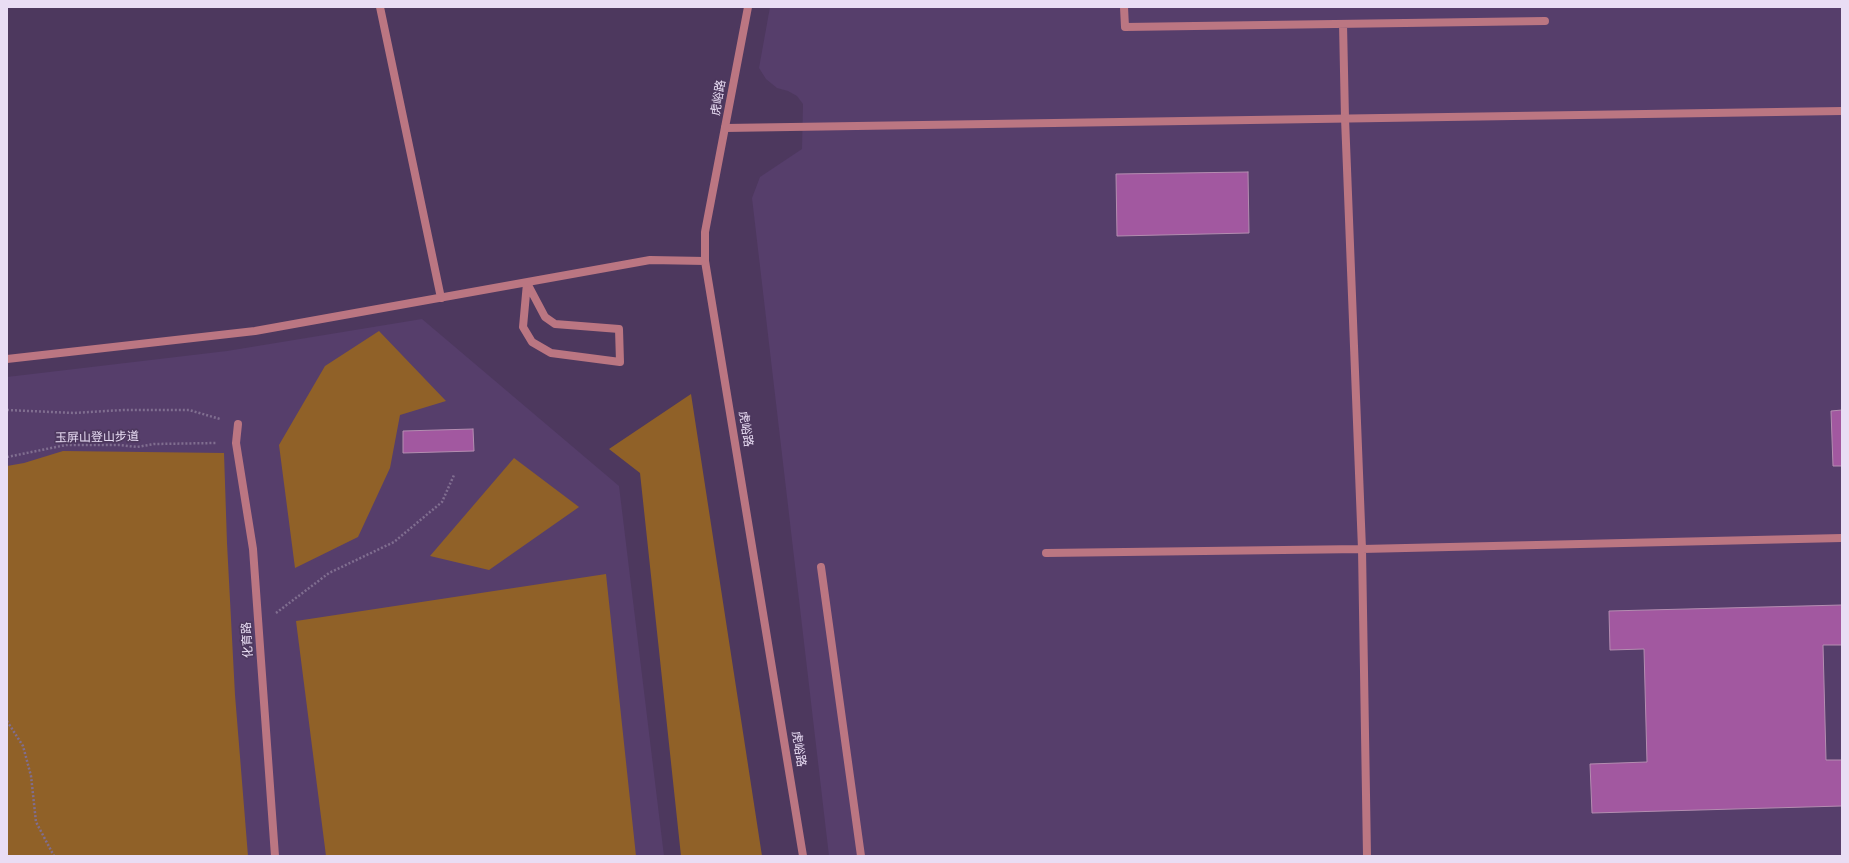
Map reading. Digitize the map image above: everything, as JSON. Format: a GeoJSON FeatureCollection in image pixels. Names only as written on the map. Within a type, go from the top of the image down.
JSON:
{"type":"FeatureCollection","features":[{"type":"Feature","properties":{"kind":"street"},"geometry":{"type":"LineString","coordinates":[[380,7],[441,298]]}},
{"type":"Feature","properties":{"kind":"street","name":"虎峪路"},"geometry":{"type":"LineString","coordinates":[[748,7],[705,232],[704,261],[803,856]]}},
{"type":"Feature","properties":{"kind":"street"},"geometry":{"type":"LineString","coordinates":[[1124,7],[1125,27],[1545,20]]}},
{"type":"Feature","properties":{"kind":"street"},"geometry":{"type":"LineString","coordinates":[[1343,24],[1345,118],[1362,550],[1367,856]]}},
{"type":"Feature","properties":{"kind":"street"},"geometry":{"type":"LineString","coordinates":[[726,128],[1842,111]]}},
{"type":"Feature","properties":{"kind":"street"},"geometry":{"type":"LineString","coordinates":[[7,359],[255,331],[650,260],[704,261]]}},
{"type":"Feature","properties":{"kind":"street"},"geometry":{"type":"LineString","coordinates":[[527,283],[546,317],[555,324],[619,329],[620,362],[551,353],[532,342],[523,327],[527,283]]}},
{"type":"Feature","properties":{"kind":"street","name":"化育路"},"geometry":{"type":"LineString","coordinates":[[238,424],[236,442],[253,550],[275,856]]}},
{"type":"Feature","properties":{"kind":"street"},"geometry":{"type":"LineString","coordinates":[[1046,553],[1362,550],[1842,538]]}},
{"type":"Feature","properties":{"kind":"street"},"geometry":{"type":"LineString","coordinates":[[821,567],[860,856]]}},
{"type":"Feature","properties":{"kind":"path"},"geometry":{"type":"LineString","coordinates":[[7,410],[74,413],[123,410],[189,410],[238,424]]}},
{"type":"Feature","properties":{"kind":"path","name":"玉屏山登山步道"},"geometry":{"type":"LineString","coordinates":[[7,457],[66,445],[120,445],[137,447],[154,444],[236,442]]}},
{"type":"Feature","properties":{"kind":"path"},"geometry":{"type":"LineString","coordinates":[[258,626],[329,573],[394,542],[442,502],[454,475]]}},
{"type":"Feature","properties":{"kind":"path"},"geometry":{"type":"LineString","coordinates":[[7,721],[23,746],[32,776],[36,822],[54,856]]}},
{"type":"Feature","properties":{"kind":"shaded area"},"geometry":{"type":"Polygon","coordinates":[[[770,7],[1842,7],[1842,856],[829,856],[752,198],[760,177],[802,149],[803,104],[797,96],[788,91],[777,88],[766,79],[759,68],[770,7]]]}},
{"type":"Feature","properties":{"kind":"shaded area"},"geometry":{"type":"Polygon","coordinates":[[[422,319],[619,486],[664,856],[7,856],[7,377],[227,351],[422,319]]]}},
{"type":"Feature","properties":{"kind":"shaded area"},"geometry":{"type":"Polygon","coordinates":[[[379,331],[446,401],[400,415],[390,468],[358,537],[295,568],[279,445],[325,366],[379,331]]]}},
{"type":"Feature","properties":{"kind":"shaded area"},"geometry":{"type":"Polygon","coordinates":[[[691,394],[762,856],[681,856],[640,473],[609,449],[691,394]]]}},
{"type":"Feature","properties":{"kind":"shaded area"},"geometry":{"type":"Polygon","coordinates":[[[63,451],[224,453],[235,695],[248,856],[7,856],[7,466],[24,463],[63,451]]]}},
{"type":"Feature","properties":{"kind":"shaded area"},"geometry":{"type":"Polygon","coordinates":[[[514,458],[579,507],[489,570],[430,556],[514,458]]]}},
{"type":"Feature","properties":{"kind":"shaded area"},"geometry":{"type":"Polygon","coordinates":[[[606,574],[636,856],[326,856],[296,621],[606,574]]]}},
{"type":"Feature","properties":{"kind":"building"},"geometry":{"type":"Polygon","coordinates":[[[1248,172],[1249,233],[1117,236],[1116,174],[1248,172]]]}},
{"type":"Feature","properties":{"kind":"building"},"geometry":{"type":"Polygon","coordinates":[[[1842,410],[1842,466],[1833,466],[1831,411],[1842,410]]]}},
{"type":"Feature","properties":{"kind":"building"},"geometry":{"type":"Polygon","coordinates":[[[473,429],[474,451],[403,453],[403,431],[473,429]]]}},
{"type":"Feature","properties":{"kind":"building"},"geometry":{"type":"Polygon","coordinates":[[[1842,605],[1842,645],[1823,645],[1826,760],[1842,760],[1842,806],[1592,813],[1590,764],[1647,762],[1644,649],[1610,650],[1609,611],[1842,605]]]}}]}
